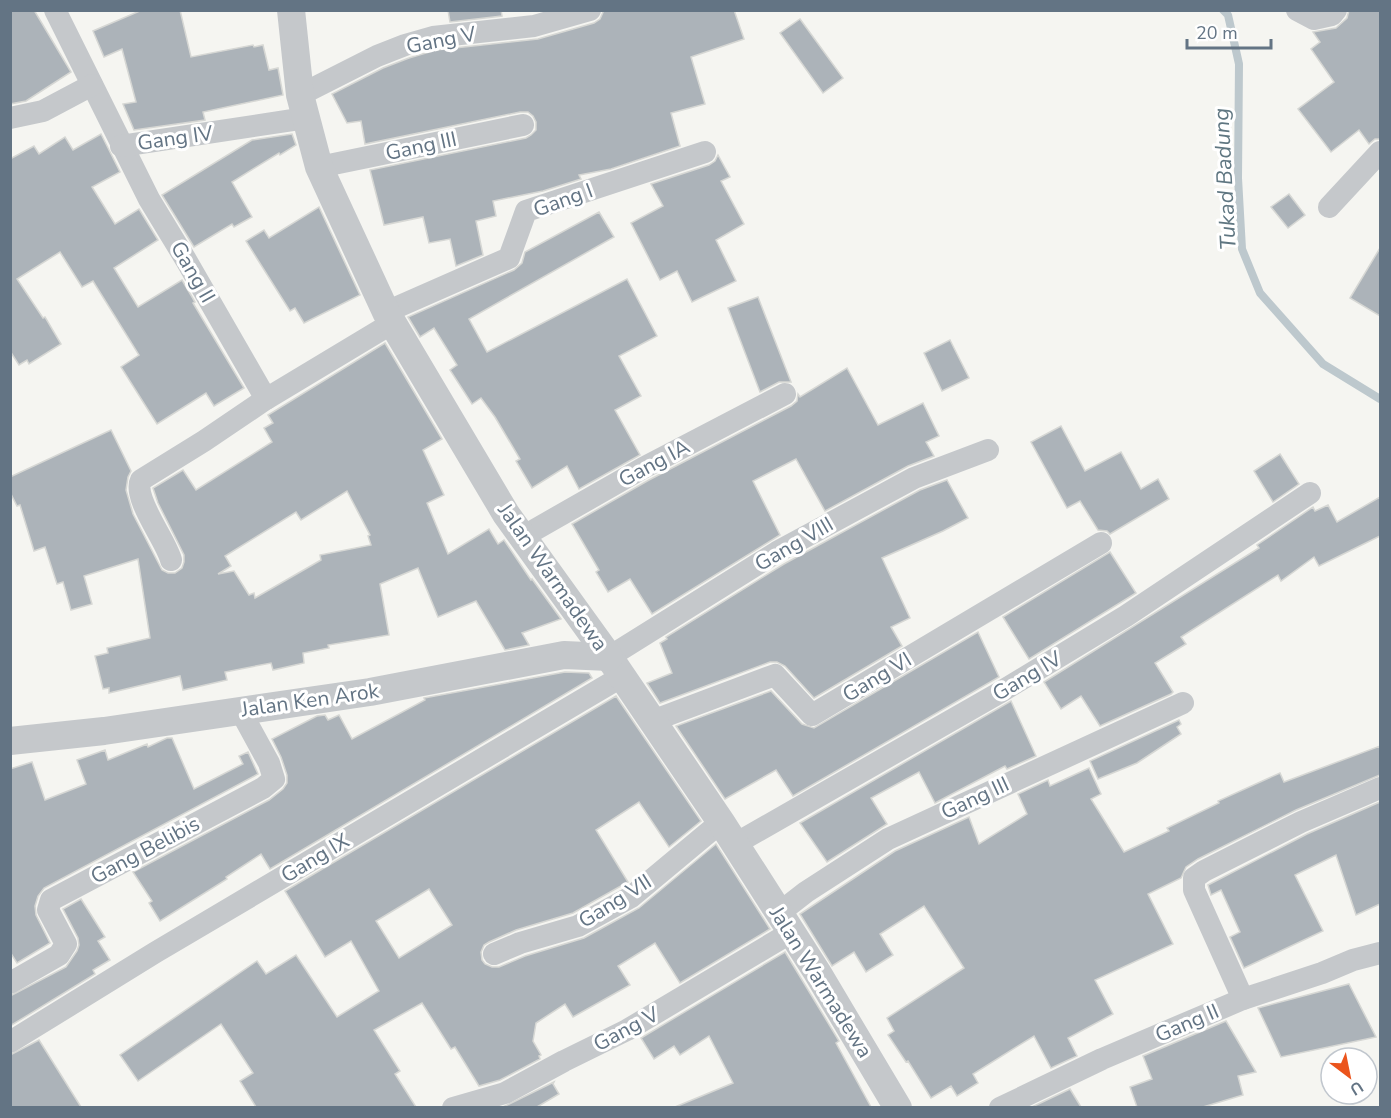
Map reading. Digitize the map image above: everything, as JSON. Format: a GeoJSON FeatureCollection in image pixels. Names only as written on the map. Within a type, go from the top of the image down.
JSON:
{"type":"FeatureCollection","features":[{"type":"Feature","properties":{"kind":"street","name":"Gang IV"},"geometry":{"type":"LineString","coordinates":[[55,10],[121,146],[303,107]]}},
{"type":"Feature","properties":{"kind":"street","name":"Gang V"},"geometry":{"type":"LineString","coordinates":[[303,107],[377,56],[405,45],[433,38],[534,26],[590,10]]}},
{"type":"Feature","properties":{"kind":"street"},"geometry":{"type":"LineString","coordinates":[[1297,10],[1314,19],[1332,15],[1336,10]]}},
{"type":"Feature","properties":{"kind":"street","name":"Jalan Warmadewa"},"geometry":{"type":"LineString","coordinates":[[295,19],[303,107],[320,167],[390,317],[506,514],[524,536],[728,833],[817,972],[898,1107]]}},
{"type":"Feature","properties":{"kind":"street"},"geometry":{"type":"LineString","coordinates":[[10,118],[43,111],[92,85]]}},
{"type":"Feature","properties":{"kind":"street","name":"Gang III"},"geometry":{"type":"LineString","coordinates":[[320,167],[523,125]]}},
{"type":"Feature","properties":{"kind":"street","name":"Gang II"},"geometry":{"type":"LineString","coordinates":[[121,146],[149,199],[266,399]]}},
{"type":"Feature","properties":{"kind":"street","name":"Gang I"},"geometry":{"type":"LineString","coordinates":[[390,317],[509,258],[526,211],[705,152]]}},
{"type":"Feature","properties":{"kind":"street"},"geometry":{"type":"LineString","coordinates":[[1329,207],[1380,152]]}},
{"type":"Feature","properties":{"kind":"street"},"geometry":{"type":"LineString","coordinates":[[171,560],[138,489],[139,483],[145,476],[204,441],[390,317]]}},
{"type":"Feature","properties":{"kind":"street","name":"Gang IA"},"geometry":{"type":"LineString","coordinates":[[524,536],[644,468],[785,393]]}},
{"type":"Feature","properties":{"kind":"street","name":"Gang VIII"},"geometry":{"type":"LineString","coordinates":[[615,667],[777,552],[914,478],[988,450]]}},
{"type":"Feature","properties":{"kind":"street","name":"Gang IV"},"geometry":{"type":"LineString","coordinates":[[728,833],[999,693],[1126,616],[1310,493]]}},
{"type":"Feature","properties":{"kind":"street","name":"Gang VI"},"geometry":{"type":"LineString","coordinates":[[652,721],[775,675],[812,715],[1101,543]]}},
{"type":"Feature","properties":{"kind":"street","name":"Jalan Ken Arok"},"geometry":{"type":"LineString","coordinates":[[10,741],[104,731],[370,692],[564,655],[615,667]]}},
{"type":"Feature","properties":{"kind":"street","name":"Gang IX"},"geometry":{"type":"LineString","coordinates":[[10,1042],[615,667]]}},
{"type":"Feature","properties":{"kind":"street","name":"Gang III"},"geometry":{"type":"LineString","coordinates":[[785,923],[806,892],[888,839],[1183,703]]}},
{"type":"Feature","properties":{"kind":"street","name":"Gang Belibis"},"geometry":{"type":"LineString","coordinates":[[10,983],[59,954],[66,944],[48,910],[51,900],[252,794],[274,779],[269,763],[240,710]]}},
{"type":"Feature","properties":{"kind":"street"},"geometry":{"type":"LineString","coordinates":[[1243,999],[1194,890],[1194,878],[1197,874],[1300,822],[1380,788]]}},
{"type":"Feature","properties":{"kind":"street","name":"Gang VII"},"geometry":{"type":"LineString","coordinates":[[494,954],[520,943],[578,926],[631,897],[728,833]]}},
{"type":"Feature","properties":{"kind":"street","name":"Gang V"},"geometry":{"type":"LineString","coordinates":[[453,1107],[505,1093],[627,1030],[785,923]]}},
{"type":"Feature","properties":{"kind":"street","name":"Gang II"},"geometry":{"type":"LineString","coordinates":[[1000,1107],[1102,1059],[1243,999],[1322,973],[1353,960],[1380,953]]}},
{"type":"Feature","properties":{"kind":"building"},"geometry":{"type":"Polygon","coordinates":[[[10,10],[34,10],[71,72],[26,101],[10,104],[10,10]]]}},
{"type":"Feature","properties":{"kind":"building"},"geometry":{"type":"Polygon","coordinates":[[[142,10],[180,10],[191,57],[263,45],[269,70],[278,68],[283,95],[203,112],[205,120],[134,130],[123,104],[136,102],[122,49],[104,57],[93,31],[142,10]]]}},
{"type":"Feature","properties":{"kind":"building"},"geometry":{"type":"Polygon","coordinates":[[[448,10],[501,10],[502,16],[450,22],[448,10]]]}},
{"type":"Feature","properties":{"kind":"building"},"geometry":{"type":"Polygon","coordinates":[[[604,10],[734,10],[744,39],[691,57],[705,104],[671,113],[680,146],[611,169],[579,175],[581,179],[543,191],[493,201],[496,216],[476,221],[483,255],[456,266],[450,239],[429,243],[423,217],[384,225],[370,170],[526,138],[536,130],[536,122],[528,112],[520,112],[365,144],[361,121],[347,123],[332,94],[383,68],[409,58],[436,50],[538,39],[594,23],[600,19],[604,10]]]}},
{"type":"Feature","properties":{"kind":"building"},"geometry":{"type":"Polygon","coordinates":[[[1349,10],[1380,10],[1380,139],[1375,139],[1369,144],[1359,130],[1331,152],[1298,109],[1334,82],[1311,49],[1320,42],[1313,32],[1336,28],[1347,18],[1349,10]]]}},
{"type":"Feature","properties":{"kind":"building"},"geometry":{"type":"Polygon","coordinates":[[[800,19],[843,78],[823,93],[780,33],[800,19]]]}},
{"type":"Feature","properties":{"kind":"building"},"geometry":{"type":"Polygon","coordinates":[[[101,134],[120,172],[92,187],[115,224],[139,209],[158,240],[114,268],[138,307],[182,280],[195,302],[193,303],[244,388],[214,406],[206,393],[157,424],[121,367],[139,355],[93,281],[82,287],[60,252],[17,279],[43,318],[45,317],[61,344],[29,364],[27,360],[19,365],[10,351],[10,159],[34,146],[39,154],[65,137],[73,150],[101,134]]]}},
{"type":"Feature","properties":{"kind":"building"},"geometry":{"type":"Polygon","coordinates":[[[292,134],[296,145],[232,182],[252,217],[234,227],[232,224],[194,247],[162,195],[252,140],[292,134]]]}},
{"type":"Feature","properties":{"kind":"building"},"geometry":{"type":"Polygon","coordinates":[[[718,155],[730,177],[721,181],[744,224],[716,240],[736,281],[692,302],[677,271],[660,280],[631,223],[663,206],[651,184],[709,165],[718,155]]]}},
{"type":"Feature","properties":{"kind":"building"},"geometry":{"type":"Polygon","coordinates":[[[1289,194],[1305,215],[1288,228],[1271,207],[1289,194]]]}},
{"type":"Feature","properties":{"kind":"building"},"geometry":{"type":"Polygon","coordinates":[[[319,207],[360,295],[304,323],[295,308],[290,311],[246,241],[264,230],[269,238],[319,207]]]}},
{"type":"Feature","properties":{"kind":"building"},"geometry":{"type":"Polygon","coordinates":[[[599,212],[614,237],[469,319],[487,352],[627,279],[657,336],[619,356],[641,396],[615,410],[640,455],[579,489],[567,466],[532,488],[516,461],[520,459],[495,417],[481,398],[472,404],[450,370],[457,365],[434,328],[420,337],[408,317],[514,270],[522,263],[525,252],[599,212]]]}},
{"type":"Feature","properties":{"kind":"building"},"geometry":{"type":"Polygon","coordinates":[[[1380,248],[1380,316],[1350,298],[1380,248]]]}},
{"type":"Feature","properties":{"kind":"building"},"geometry":{"type":"Polygon","coordinates":[[[758,297],[791,382],[779,382],[760,392],[728,308],[758,297]]]}},
{"type":"Feature","properties":{"kind":"building"},"geometry":{"type":"Polygon","coordinates":[[[950,340],[969,378],[942,391],[924,353],[950,340]]]}},
{"type":"Feature","properties":{"kind":"building"},"geometry":{"type":"Polygon","coordinates":[[[385,343],[442,439],[423,450],[444,495],[427,503],[448,554],[489,529],[498,544],[504,540],[561,619],[522,633],[529,645],[505,650],[476,601],[438,617],[418,568],[380,584],[389,635],[328,645],[329,648],[303,653],[304,663],[273,670],[271,663],[225,672],[227,680],[183,690],[180,676],[109,693],[109,688],[103,689],[95,656],[108,653],[107,648],[150,638],[138,559],[84,576],[92,604],[71,610],[63,582],[57,584],[45,547],[34,551],[20,505],[17,506],[10,492],[10,477],[111,430],[131,471],[126,490],[133,514],[162,570],[175,573],[182,568],[184,555],[153,488],[183,470],[196,490],[272,442],[264,428],[273,423],[268,415],[385,343]],[[347,491],[301,520],[296,512],[225,556],[231,566],[218,574],[234,571],[249,595],[254,593],[255,598],[321,560],[320,555],[371,545],[368,536],[370,535],[347,491]]]}},
{"type":"Feature","properties":{"kind":"building"},"geometry":{"type":"Polygon","coordinates":[[[847,368],[878,425],[923,403],[939,436],[926,442],[934,456],[908,466],[825,511],[796,459],[753,481],[780,535],[652,614],[630,579],[608,592],[596,572],[599,570],[572,524],[649,480],[791,406],[797,401],[798,394],[800,397],[847,368]]]}},
{"type":"Feature","properties":{"kind":"building"},"geometry":{"type":"Polygon","coordinates":[[[1061,426],[1085,471],[1121,452],[1141,489],[1158,479],[1169,499],[1110,534],[1107,531],[1098,530],[1080,501],[1067,508],[1031,442],[1061,426]]]}},
{"type":"Feature","properties":{"kind":"building"},"geometry":{"type":"Polygon","coordinates":[[[1280,454],[1299,484],[1273,502],[1254,471],[1280,454]]]}},
{"type":"Feature","properties":{"kind":"building"},"geometry":{"type":"Polygon","coordinates":[[[947,480],[968,518],[882,558],[910,618],[891,627],[902,646],[814,698],[785,666],[777,662],[770,662],[660,703],[647,683],[672,673],[660,643],[667,639],[666,637],[784,564],[920,490],[947,480]]]}},
{"type":"Feature","properties":{"kind":"building"},"geometry":{"type":"Polygon","coordinates":[[[1380,497],[1380,536],[1319,566],[1314,557],[1281,581],[1278,575],[1181,637],[1186,644],[1155,663],[1173,692],[1171,694],[1100,726],[1081,696],[1061,709],[1044,682],[1259,548],[1257,545],[1313,507],[1315,511],[1328,505],[1337,522],[1380,497]]]}},
{"type":"Feature","properties":{"kind":"building"},"geometry":{"type":"Polygon","coordinates":[[[1110,552],[1136,593],[1029,659],[1003,617],[1110,552]]]}},
{"type":"Feature","properties":{"kind":"building"},"geometry":{"type":"Polygon","coordinates":[[[978,632],[999,677],[793,796],[776,770],[725,799],[676,726],[771,691],[802,724],[814,728],[978,632]]]}},
{"type":"Feature","properties":{"kind":"building"},"geometry":{"type":"Polygon","coordinates":[[[565,672],[589,673],[592,678],[270,869],[261,854],[226,877],[227,879],[160,921],[149,903],[152,901],[133,872],[269,800],[283,789],[287,783],[287,775],[272,739],[317,716],[325,715],[328,720],[339,715],[352,739],[425,700],[424,698],[565,672]]]}},
{"type":"Feature","properties":{"kind":"building"},"geometry":{"type":"Polygon","coordinates":[[[616,696],[701,821],[669,847],[639,802],[596,830],[628,882],[573,913],[516,930],[489,942],[484,945],[481,952],[482,960],[492,967],[499,967],[525,956],[584,938],[639,908],[716,844],[770,929],[680,983],[655,943],[618,966],[630,985],[573,1017],[565,1004],[536,1023],[533,1041],[541,1055],[540,1059],[500,1080],[479,1086],[455,1047],[451,1049],[422,1003],[374,1030],[400,1071],[395,1074],[416,1107],[256,1107],[240,1081],[253,1073],[221,1024],[138,1081],[120,1055],[257,961],[266,974],[296,955],[337,1017],[379,991],[351,941],[325,957],[285,891],[616,696]],[[429,889],[376,921],[399,958],[452,925],[429,889]]]}},
{"type":"Feature","properties":{"kind":"building"},"geometry":{"type":"Polygon","coordinates":[[[1011,701],[1036,756],[1007,769],[1005,766],[935,803],[919,772],[871,798],[887,824],[827,862],[800,823],[1011,701]]]}},
{"type":"Feature","properties":{"kind":"building"},"geometry":{"type":"Polygon","coordinates":[[[1179,720],[1181,724],[1177,727],[1181,734],[1137,763],[1098,779],[1090,761],[1179,720]]]}},
{"type":"Feature","properties":{"kind":"building"},"geometry":{"type":"Polygon","coordinates":[[[172,738],[194,789],[243,764],[239,756],[248,752],[258,774],[44,888],[35,906],[36,915],[50,943],[17,963],[10,952],[10,769],[32,762],[45,800],[86,784],[77,760],[105,750],[108,760],[172,738]]]}},
{"type":"Feature","properties":{"kind":"building"},"geometry":{"type":"Polygon","coordinates":[[[1380,746],[1380,775],[1296,810],[1198,859],[1186,867],[1181,878],[1148,894],[1173,944],[1095,980],[1113,1014],[1068,1038],[1077,1056],[1051,1068],[1034,1036],[973,1074],[978,1083],[957,1096],[951,1086],[931,1098],[908,1061],[906,1062],[888,1035],[894,1031],[887,1018],[964,968],[924,906],[880,934],[893,955],[866,972],[854,952],[832,966],[800,914],[895,851],[969,817],[979,844],[1027,814],[1018,794],[1048,780],[1050,786],[1089,768],[1101,794],[1091,799],[1124,852],[1169,831],[1167,828],[1219,803],[1218,801],[1280,773],[1284,782],[1380,746]]]}},
{"type":"Feature","properties":{"kind":"building"},"geometry":{"type":"Polygon","coordinates":[[[1380,802],[1380,904],[1356,915],[1336,855],[1295,875],[1323,931],[1244,968],[1230,937],[1240,932],[1221,890],[1211,895],[1208,885],[1307,834],[1380,802]]]}},
{"type":"Feature","properties":{"kind":"building"},"geometry":{"type":"Polygon","coordinates":[[[81,899],[105,937],[98,941],[110,960],[93,970],[95,974],[10,1026],[10,996],[66,967],[77,951],[78,938],[63,909],[81,899]]]}},
{"type":"Feature","properties":{"kind":"building"},"geometry":{"type":"Polygon","coordinates":[[[785,952],[839,1041],[836,1043],[871,1107],[675,1107],[733,1083],[709,1036],[680,1055],[674,1046],[654,1059],[641,1038],[785,952]]]}},
{"type":"Feature","properties":{"kind":"building"},"geometry":{"type":"Polygon","coordinates":[[[1349,984],[1376,1037],[1333,1046],[1319,1046],[1319,1049],[1281,1057],[1258,1008],[1349,984]]]}},
{"type":"Feature","properties":{"kind":"building"},"geometry":{"type":"Polygon","coordinates":[[[1226,1021],[1256,1072],[1238,1076],[1243,1095],[1203,1107],[1137,1107],[1130,1087],[1152,1079],[1143,1056],[1226,1021]]]}},
{"type":"Feature","properties":{"kind":"building"},"geometry":{"type":"Polygon","coordinates":[[[39,1040],[81,1107],[10,1107],[10,1055],[39,1040]]]}},
{"type":"Feature","properties":{"kind":"building"},"geometry":{"type":"Polygon","coordinates":[[[554,1082],[559,1094],[537,1107],[503,1107],[554,1082]]]}},
{"type":"Feature","properties":{"kind":"building"},"geometry":{"type":"Polygon","coordinates":[[[1070,1089],[1081,1107],[1032,1107],[1070,1089]]]}},
{"type":"Feature","properties":{"kind":"waterway","name":"Tukad Badung"},"geometry":{"type":"LineString","coordinates":[[1223,10],[1228,15],[1239,64],[1238,178],[1242,249],[1260,293],[1323,364],[1380,399]]}}]}
